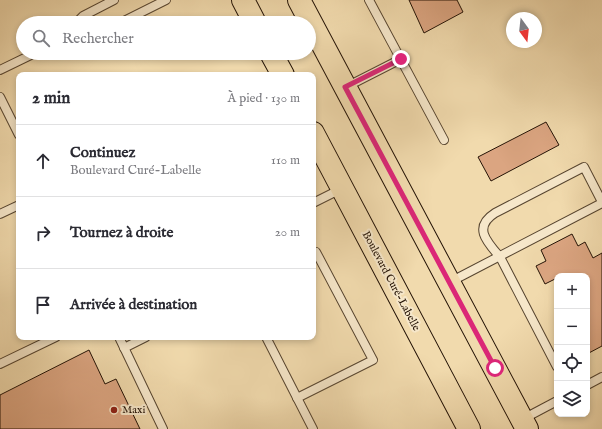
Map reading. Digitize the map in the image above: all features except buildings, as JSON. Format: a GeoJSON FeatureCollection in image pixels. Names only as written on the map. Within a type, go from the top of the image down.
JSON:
{"type":"FeatureCollection","features":[{"type":"Feature","properties":{"kind":"main road"},"geometry":{"type":"LineString","coordinates":[[243,0],[251,16]]}},
{"type":"Feature","properties":{"kind":"main road"},"geometry":{"type":"LineString","coordinates":[[299,0],[307,16]]}},
{"type":"Feature","properties":{"kind":"main road"},"geometry":{"type":"LineString","coordinates":[[316,32],[524,424]]}},
{"type":"Feature","properties":{"kind":"main road"},"geometry":{"type":"LineString","coordinates":[[275,60],[281,72]]}},
{"type":"Feature","properties":{"kind":"main road","name":"Boulevard Curé-Labelle"},"geometry":{"type":"LineString","coordinates":[[316,139],[469,429]]}},
{"type":"Feature","properties":{"kind":"lane"},"geometry":{"type":"LineString","coordinates":[[83,16],[114,0]]}},
{"type":"Feature","properties":{"kind":"lane"},"geometry":{"type":"LineString","coordinates":[[134,16],[166,0]]}},
{"type":"Feature","properties":{"kind":"lane"},"geometry":{"type":"LineString","coordinates":[[369,0],[444,140]]}},
{"type":"Feature","properties":{"kind":"lane"},"geometry":{"type":"LineString","coordinates":[[345,87],[401,59]]}},
{"type":"Feature","properties":{"kind":"lane"},"geometry":{"type":"LineString","coordinates":[[0,70],[21,60]]}},
{"type":"Feature","properties":{"kind":"lane"},"geometry":{"type":"LineString","coordinates":[[0,97],[16,129]]}},
{"type":"Feature","properties":{"kind":"lane"},"geometry":{"type":"LineString","coordinates":[[449,283],[500,256],[602,203],[584,167],[495,213],[485,221],[483,227],[489,245],[500,256],[554,361]]}},
{"type":"Feature","properties":{"kind":"lane"},"geometry":{"type":"LineString","coordinates":[[316,202],[342,189]]}},
{"type":"Feature","properties":{"kind":"lane"},"geometry":{"type":"LineString","coordinates":[[0,214],[16,206]]}},
{"type":"Feature","properties":{"kind":"lane"},"geometry":{"type":"LineString","coordinates":[[297,398],[373,360],[316,252]]}},
{"type":"Feature","properties":{"kind":"lane"},"geometry":{"type":"LineString","coordinates":[[0,364],[50,340]]}},
{"type":"Feature","properties":{"kind":"lane"},"geometry":{"type":"LineString","coordinates":[[120,340],[163,429]]}},
{"type":"Feature","properties":{"kind":"lane"},"geometry":{"type":"LineString","coordinates":[[124,348],[140,340]]}},
{"type":"Feature","properties":{"kind":"lane"},"geometry":{"type":"LineString","coordinates":[[268,340],[313,429]]}},
{"type":"Feature","properties":{"kind":"lane"},"geometry":{"type":"LineString","coordinates":[[590,383],[602,377]]}},
{"type":"Feature","properties":{"kind":"lane"},"geometry":{"type":"LineString","coordinates":[[524,424],[554,403]]}},
{"type":"Feature","properties":{"kind":"place","name":"Maxi"},"geometry":{"type":"Point","coordinates":[114,410]}},
{"type":"Feature","properties":{"kind":"route"},"geometry":{"type":"LineString","coordinates":[[401,59],[362,80],[345,87],[495,368]]}}]}
